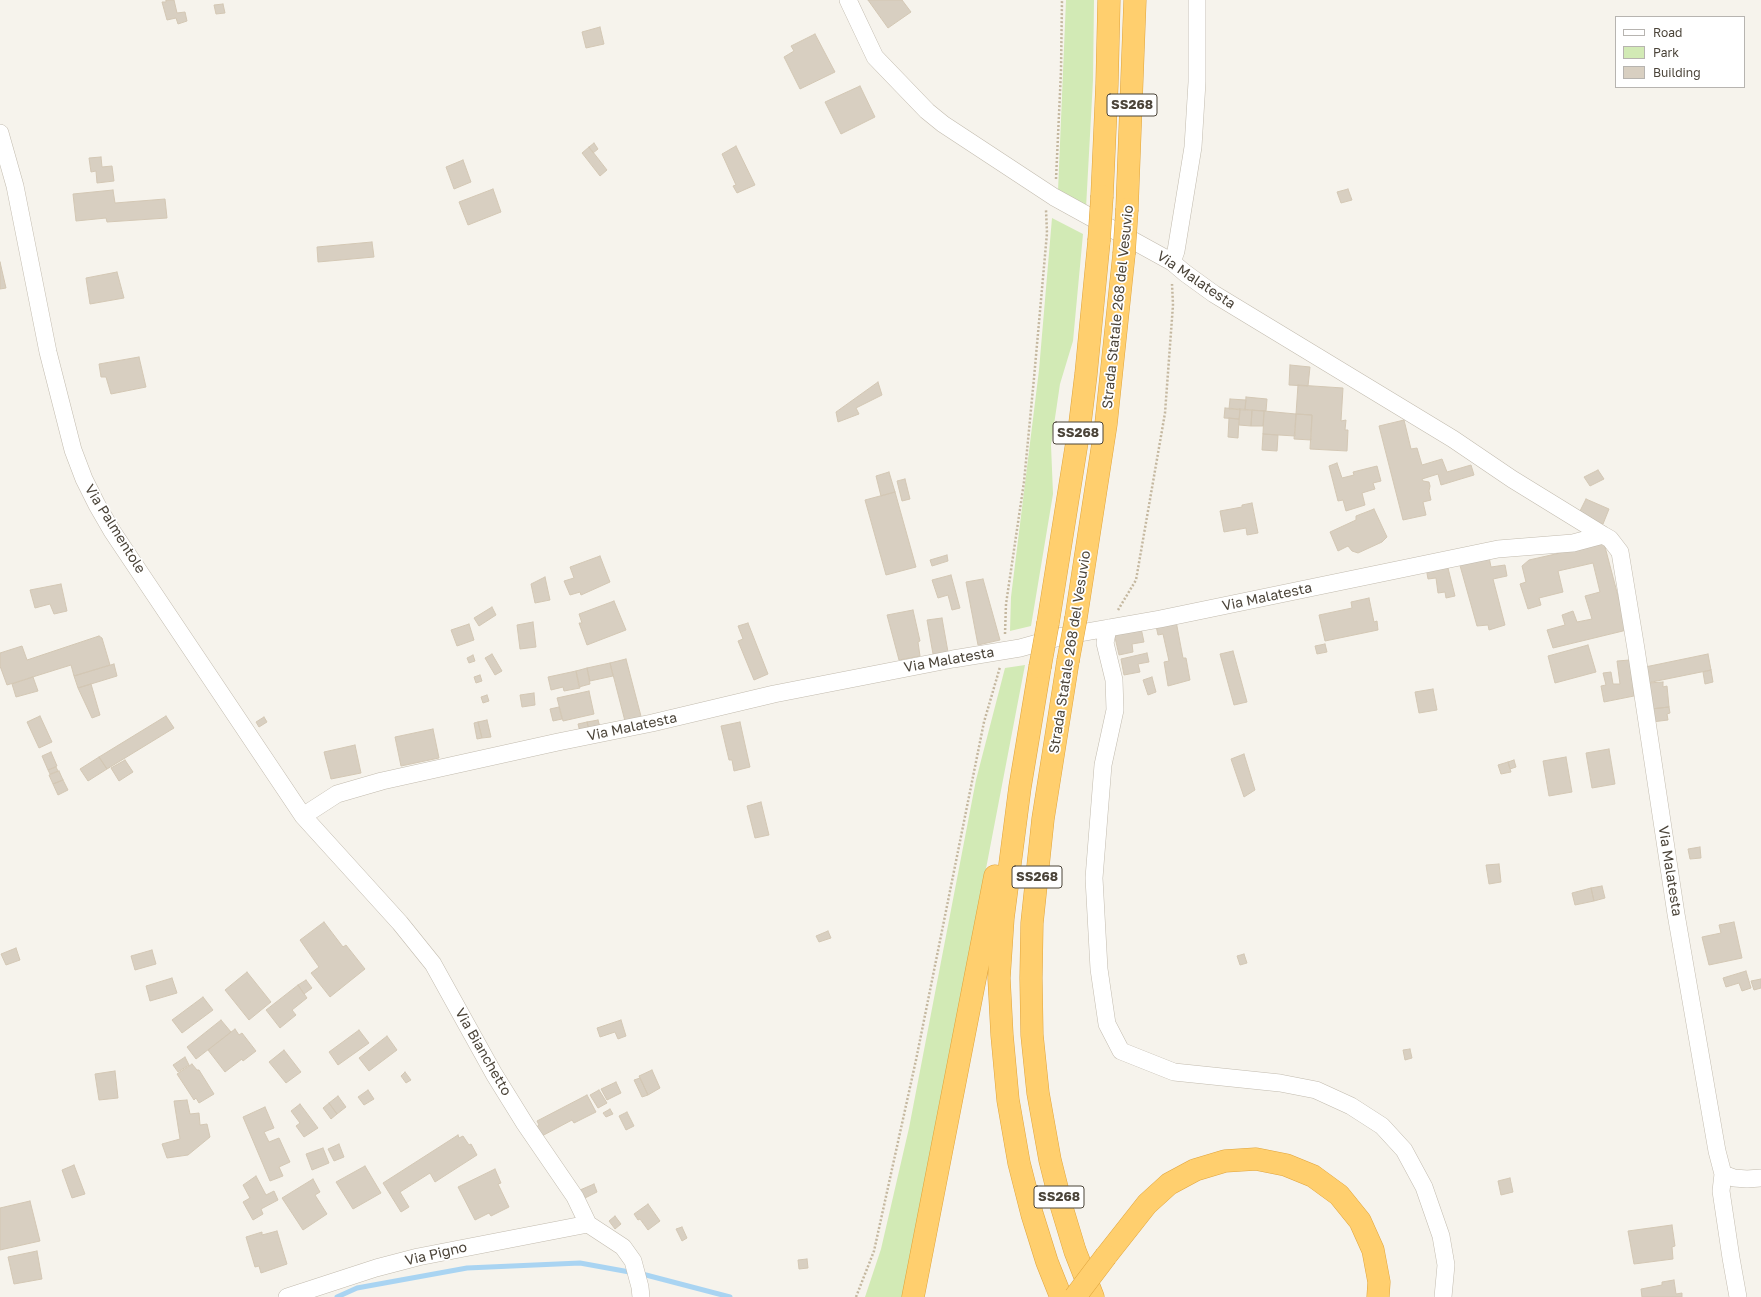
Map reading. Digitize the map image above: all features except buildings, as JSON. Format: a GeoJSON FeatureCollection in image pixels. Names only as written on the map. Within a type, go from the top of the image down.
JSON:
{"type":"FeatureCollection","features":[{"type":"Feature","properties":{"kind":"highway","name":"Strada Statale 268 del Vesuvio"},"geometry":{"type":"LineString","coordinates":[[1061,1297],[1032,1214],[1019,1163],[1008,1100],[1002,1035],[999,978],[1003,918],[1020,787],[1081,416],[1102,196],[1109,0]]}},
{"type":"Feature","properties":{"kind":"highway","name":"Strada Statale 268 del Vesuvio"},"geometry":{"type":"LineString","coordinates":[[1094,1297],[1075,1251],[1062,1208],[1050,1160],[1038,1093],[1032,1035],[1032,923],[1043,819],[1106,424],[1128,209],[1135,0]]}},
{"type":"Feature","properties":{"kind":"highway"},"geometry":{"type":"LineString","coordinates":[[913,1297],[992,891],[1003,844],[1020,787]]}},
{"type":"Feature","properties":{"kind":"highway"},"geometry":{"type":"LineString","coordinates":[[1038,1093],[1068,1178],[1087,1242],[1107,1297]]}},
{"type":"Feature","properties":{"kind":"highway"},"geometry":{"type":"LineString","coordinates":[[1075,1297],[1147,1204],[1169,1184],[1195,1170],[1225,1161],[1256,1159],[1286,1164],[1313,1176],[1339,1195],[1360,1220],[1373,1250],[1379,1282],[1378,1297]]}},
{"type":"Feature","properties":{"kind":"street","name":"Via Malatesta"},"geometry":{"type":"LineString","coordinates":[[848,0],[875,57],[927,112],[943,124],[1054,197],[1172,262],[1214,294],[1453,439],[1512,479],[1610,539],[1620,552],[1683,958],[1717,1151],[1723,1174],[1721,1191],[1738,1297]]}},
{"type":"Feature","properties":{"kind":"street"},"geometry":{"type":"LineString","coordinates":[[1172,262],[1176,251],[1193,146],[1196,82],[1197,0]]}},
{"type":"Feature","properties":{"kind":"street","name":"Via Palmentole"},"geometry":{"type":"LineString","coordinates":[[0,133],[15,186],[48,352],[73,450],[84,479],[112,531],[304,816]]}},
{"type":"Feature","properties":{"kind":"street","name":"Via Malatesta"},"geometry":{"type":"LineString","coordinates":[[304,816],[336,794],[382,782],[558,742],[652,723],[774,694],[953,659],[1004,651],[1063,636],[1160,619],[1498,549],[1573,543],[1603,535]]}},
{"type":"Feature","properties":{"kind":"street"},"geometry":{"type":"LineString","coordinates":[[1108,628],[1105,643],[1114,680],[1115,710],[1103,765],[1094,878],[1099,969],[1107,1024],[1121,1052],[1174,1072],[1280,1083],[1316,1090],[1352,1106],[1382,1126],[1404,1150],[1424,1187],[1441,1236],[1446,1265],[1443,1297]]}},
{"type":"Feature","properties":{"kind":"street","name":"Via Bianchetto"},"geometry":{"type":"LineString","coordinates":[[304,816],[400,923],[433,964],[494,1074],[525,1124],[575,1197],[588,1224]]}},
{"type":"Feature","properties":{"kind":"street"},"geometry":{"type":"LineString","coordinates":[[1723,1174],[1734,1178],[1761,1178]]}},
{"type":"Feature","properties":{"kind":"street"},"geometry":{"type":"LineString","coordinates":[[588,1224],[623,1247],[633,1261],[640,1292]]}},
{"type":"Feature","properties":{"kind":"street","name":"Via Pigno"},"geometry":{"type":"LineString","coordinates":[[287,1297],[362,1272],[418,1257],[588,1224]]}},
{"type":"Feature","properties":{"kind":"path"},"geometry":{"type":"LineString","coordinates":[[856,1297],[874,1251],[916,1060],[982,729],[1004,651],[1006,604],[1024,482],[1036,364],[1047,234],[1046,211],[1048,205],[1054,197],[1057,173],[1062,0]]}},
{"type":"Feature","properties":{"kind":"path"},"geometry":{"type":"LineString","coordinates":[[1108,628],[1136,580],[1138,571],[1165,413],[1173,305],[1172,262]]}},
{"type":"Feature","properties":{"kind":"green space"},"geometry":{"type":"Polygon","coordinates":[[[1066,0],[1094,0],[1093,80],[1086,208],[1058,191],[1066,0]]]}},
{"type":"Feature","properties":{"kind":"green space"},"geometry":{"type":"Polygon","coordinates":[[[1052,218],[1083,234],[1073,341],[1060,384],[1051,445],[1053,494],[1031,626],[1010,631],[1011,597],[1039,370],[1052,218]]]}},
{"type":"Feature","properties":{"kind":"green space"},"geometry":{"type":"Polygon","coordinates":[[[1025,665],[904,1297],[865,1297],[881,1249],[909,1128],[976,780],[1005,668],[1025,665]]]}},
{"type":"Feature","properties":{"kind":"waterway"},"geometry":{"type":"LineString","coordinates":[[337,1297],[357,1288],[467,1268],[580,1263],[646,1275],[730,1297]]}}]}
